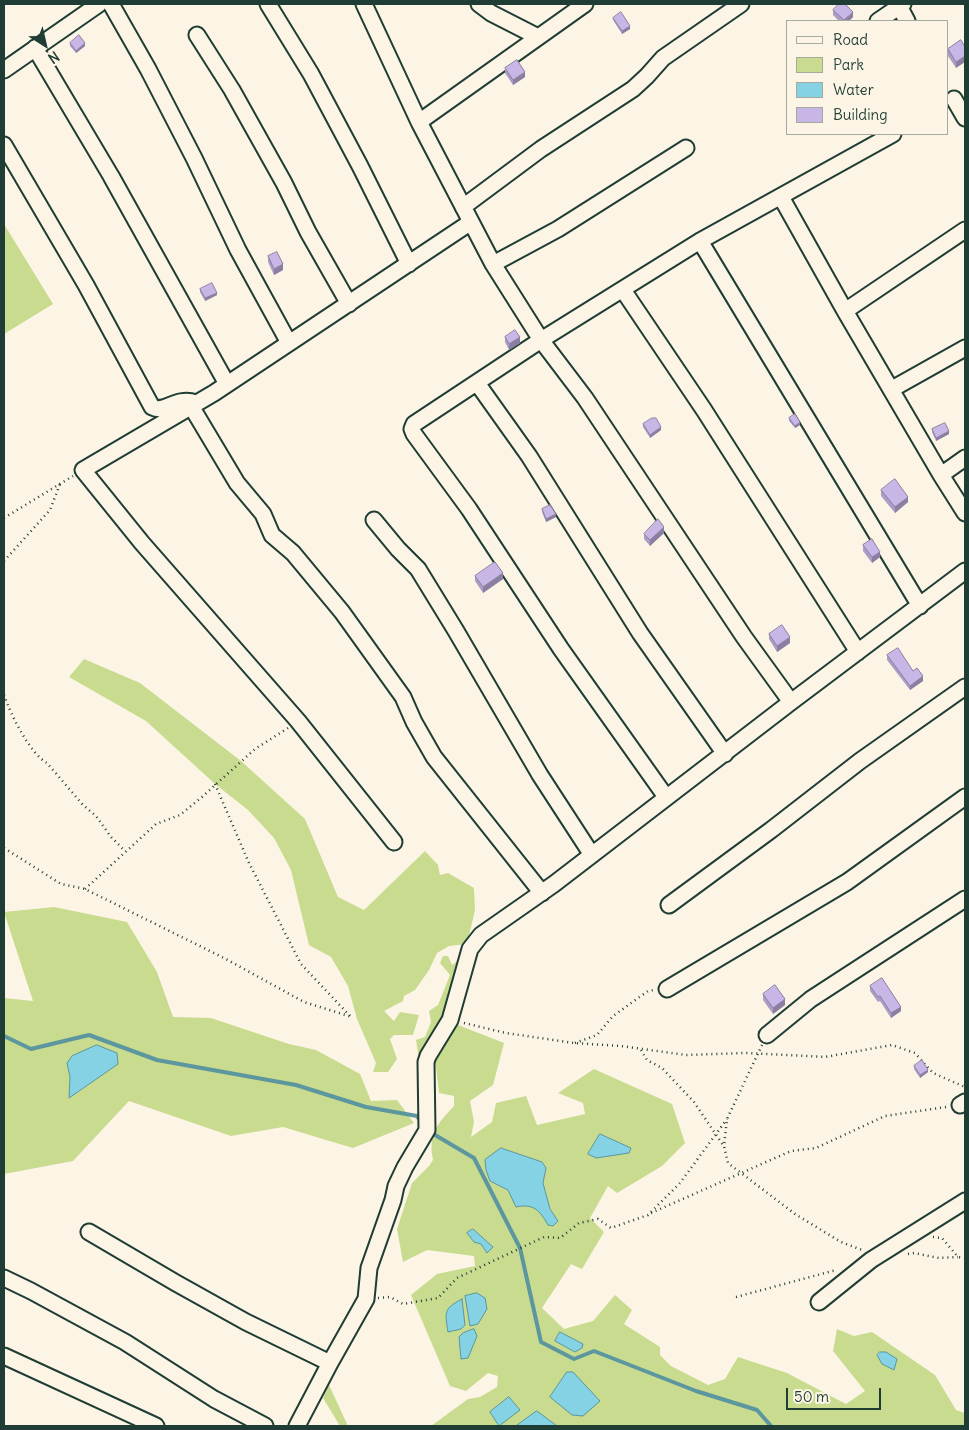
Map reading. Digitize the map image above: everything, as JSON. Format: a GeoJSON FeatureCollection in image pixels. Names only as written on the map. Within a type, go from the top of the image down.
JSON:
{"type":"FeatureCollection","features":[{"type":"Feature","properties":{"kind":"street"},"geometry":{"type":"LineString","coordinates":[[4,70],[99,4]]}},
{"type":"Feature","properties":{"kind":"street"},"geometry":{"type":"LineString","coordinates":[[111,4],[148,69],[238,250],[289,343]]}},
{"type":"Feature","properties":{"kind":"street"},"geometry":{"type":"LineString","coordinates":[[268,4],[311,74],[409,264]]}},
{"type":"Feature","properties":{"kind":"street"},"geometry":{"type":"LineString","coordinates":[[364,4],[419,122],[493,264],[541,340],[585,398],[744,637],[790,702]]}},
{"type":"Feature","properties":{"kind":"street"},"geometry":{"type":"LineString","coordinates":[[479,4],[491,13],[538,37]]}},
{"type":"Feature","properties":{"kind":"street"},"geometry":{"type":"LineString","coordinates":[[419,122],[585,4]]}},
{"type":"Feature","properties":{"kind":"street"},"geometry":{"type":"LineString","coordinates":[[464,207],[541,149],[633,89],[648,76],[663,58],[741,4]]}},
{"type":"Feature","properties":{"kind":"street"},"geometry":{"type":"LineString","coordinates":[[879,20],[900,5],[907,20]]}},
{"type":"Feature","properties":{"kind":"street"},"geometry":{"type":"LineString","coordinates":[[197,35],[232,90],[349,304]]}},
{"type":"Feature","properties":{"kind":"street"},"geometry":{"type":"LineString","coordinates":[[35,48],[111,176],[227,384]]}},
{"type":"Feature","properties":{"kind":"street"},"geometry":{"type":"LineString","coordinates":[[956,98],[965,118]]}},
{"type":"Feature","properties":{"kind":"street"},"geometry":{"type":"LineString","coordinates":[[666,797],[561,649],[469,509],[412,429],[414,424],[541,340],[700,241],[891,135]]}},
{"type":"Feature","properties":{"kind":"street"},"geometry":{"type":"LineString","coordinates":[[4,145],[86,285],[152,408],[162,409],[182,400],[188,400],[194,404],[237,483],[262,514],[272,535],[292,553],[342,612],[403,697],[434,757],[542,892]]}},
{"type":"Feature","properties":{"kind":"street"},"geometry":{"type":"LineString","coordinates":[[493,264],[558,229],[686,148]]}},
{"type":"Feature","properties":{"kind":"street"},"geometry":{"type":"LineString","coordinates":[[781,197],[845,311],[965,513]]}},
{"type":"Feature","properties":{"kind":"street"},"geometry":{"type":"LineString","coordinates":[[394,842],[298,721],[142,543],[83,470],[227,384],[471,222]]}},
{"type":"Feature","properties":{"kind":"street"},"geometry":{"type":"LineString","coordinates":[[845,311],[965,230]]}},
{"type":"Feature","properties":{"kind":"street"},"geometry":{"type":"LineString","coordinates":[[700,241],[920,606]]}},
{"type":"Feature","properties":{"kind":"street"},"geometry":{"type":"LineString","coordinates":[[623,290],[704,410],[858,652]]}},
{"type":"Feature","properties":{"kind":"street"},"geometry":{"type":"LineString","coordinates":[[892,389],[965,348]]}},
{"type":"Feature","properties":{"kind":"street"},"geometry":{"type":"LineString","coordinates":[[477,383],[529,456],[640,633],[725,754]]}},
{"type":"Feature","properties":{"kind":"street"},"geometry":{"type":"LineString","coordinates":[[941,475],[965,458]]}},
{"type":"Feature","properties":{"kind":"street"},"geometry":{"type":"LineString","coordinates":[[374,520],[398,549],[418,569],[487,682],[522,746],[592,855]]}},
{"type":"Feature","properties":{"kind":"street"},"geometry":{"type":"LineString","coordinates":[[297,1426],[366,1299],[369,1268],[393,1200],[396,1186],[427,1130],[426,1062],[450,1020],[470,949],[475,942],[481,935],[592,855],[790,702],[965,571]]}},
{"type":"Feature","properties":{"kind":"street"},"geometry":{"type":"LineString","coordinates":[[668,905],[771,830],[860,761],[965,687]]}},
{"type":"Feature","properties":{"kind":"street"},"geometry":{"type":"LineString","coordinates":[[667,989],[847,882],[965,797]]}},
{"type":"Feature","properties":{"kind":"street"},"geometry":{"type":"LineString","coordinates":[[767,1035],[811,999],[965,899]]}},
{"type":"Feature","properties":{"kind":"street"},"geometry":{"type":"LineString","coordinates":[[819,1302],[876,1257],[965,1202]]}},
{"type":"Feature","properties":{"kind":"street"},"geometry":{"type":"LineString","coordinates":[[89,1232],[246,1322],[330,1363]]}},
{"type":"Feature","properties":{"kind":"street"},"geometry":{"type":"LineString","coordinates":[[4,1278],[125,1342],[214,1399],[265,1426]]}},
{"type":"Feature","properties":{"kind":"street"},"geometry":{"type":"LineString","coordinates":[[4,1356],[156,1426]]}},
{"type":"Feature","properties":{"kind":"path"},"geometry":{"type":"LineString","coordinates":[[4,518],[83,470]]}},
{"type":"Feature","properties":{"kind":"path"},"geometry":{"type":"LineString","coordinates":[[4,561],[50,510],[60,484]]}},
{"type":"Feature","properties":{"kind":"path"},"geometry":{"type":"LineString","coordinates":[[4,695],[18,727],[40,759],[47,763],[83,805],[96,816],[111,837],[125,851]]}},
{"type":"Feature","properties":{"kind":"path"},"geometry":{"type":"LineString","coordinates":[[85,889],[156,824],[180,815],[255,749],[298,721]]}},
{"type":"Feature","properties":{"kind":"path"},"geometry":{"type":"LineString","coordinates":[[4,848],[61,884],[85,889],[224,958],[304,1002],[352,1017],[301,964],[249,863],[215,784]]}},
{"type":"Feature","properties":{"kind":"path"},"geometry":{"type":"LineString","coordinates":[[574,1044],[597,1035],[613,1016],[648,991],[667,989]]}},
{"type":"Feature","properties":{"kind":"path"},"geometry":{"type":"LineString","coordinates":[[450,1020],[506,1033],[574,1044],[621,1046],[686,1055],[758,1054],[825,1057],[892,1045],[915,1053],[933,1073],[965,1087]]}},
{"type":"Feature","properties":{"kind":"path"},"geometry":{"type":"LineString","coordinates":[[648,1214],[680,1182],[727,1119],[767,1035]]}},
{"type":"Feature","properties":{"kind":"path"},"geometry":{"type":"LineString","coordinates":[[641,1050],[647,1060],[662,1068],[694,1102],[724,1146],[728,1163],[795,1214],[841,1242],[876,1257]]}},
{"type":"Feature","properties":{"kind":"path"},"geometry":{"type":"LineString","coordinates":[[366,1299],[390,1297],[403,1304],[438,1298],[457,1278],[544,1237],[560,1238],[579,1222],[598,1218],[611,1228],[648,1214],[791,1151],[816,1148],[885,1116],[963,1104]]}},
{"type":"Feature","properties":{"kind":"path"},"geometry":{"type":"LineString","coordinates":[[724,1146],[727,1119]]}},
{"type":"Feature","properties":{"kind":"path"},"geometry":{"type":"LineString","coordinates":[[910,1235],[942,1238],[958,1257],[965,1258]]}},
{"type":"Feature","properties":{"kind":"green space"},"geometry":{"type":"Polygon","coordinates":[[[4,224],[53,304],[4,334],[4,224]]]}},
{"type":"Feature","properties":{"kind":"green space"},"geometry":{"type":"Polygon","coordinates":[[[84,659],[140,683],[241,761],[305,819],[338,897],[364,910],[425,851],[438,865],[440,875],[448,873],[474,888],[475,910],[467,944],[449,946],[437,953],[429,970],[415,990],[404,996],[403,1001],[384,1011],[394,1021],[400,1012],[419,1015],[413,1035],[394,1035],[390,1039],[397,1059],[388,1072],[373,1072],[376,1063],[357,1019],[348,986],[331,957],[309,945],[291,870],[274,838],[248,810],[215,784],[146,721],[69,677],[84,659]]]}},
{"type":"Feature","properties":{"kind":"green space"},"geometry":{"type":"Polygon","coordinates":[[[54,907],[127,922],[157,972],[173,1017],[211,1018],[289,1044],[316,1050],[360,1074],[371,1101],[397,1100],[414,1123],[353,1148],[283,1127],[231,1136],[129,1101],[73,1161],[4,1174],[4,998],[33,1001],[4,912],[54,907]]]}},
{"type":"Feature","properties":{"kind":"green space"},"geometry":{"type":"Polygon","coordinates":[[[443,956],[448,956],[452,965],[459,956],[463,958],[446,1019],[419,1059],[416,1040],[425,1037],[431,1022],[429,1011],[438,1005],[450,975],[440,963],[443,956]]]}},
{"type":"Feature","properties":{"kind":"green space"},"geometry":{"type":"Polygon","coordinates":[[[453,1023],[504,1043],[493,1085],[470,1101],[474,1122],[471,1137],[492,1122],[496,1103],[526,1096],[537,1125],[585,1114],[583,1103],[558,1093],[594,1069],[672,1104],[685,1143],[662,1166],[617,1193],[608,1186],[590,1218],[604,1232],[582,1269],[571,1264],[542,1308],[564,1329],[593,1321],[615,1295],[632,1310],[624,1324],[660,1347],[660,1355],[671,1366],[708,1385],[725,1379],[738,1357],[787,1373],[846,1404],[865,1391],[833,1351],[837,1329],[854,1336],[872,1332],[935,1375],[956,1410],[965,1413],[965,1426],[431,1426],[468,1399],[480,1397],[497,1387],[498,1376],[488,1373],[466,1391],[450,1386],[411,1295],[437,1274],[475,1266],[474,1256],[427,1250],[403,1262],[397,1229],[412,1183],[433,1160],[432,1143],[435,1130],[454,1106],[454,1096],[439,1093],[434,1048],[453,1023]]]}},
{"type":"Feature","properties":{"kind":"green space"},"geometry":{"type":"Polygon","coordinates":[[[329,1385],[348,1426],[340,1426],[323,1398],[329,1385]]]}},
{"type":"Feature","properties":{"kind":"water"},"geometry":{"type":"Polygon","coordinates":[[[97,1045],[117,1053],[118,1064],[69,1098],[70,1077],[67,1063],[72,1056],[97,1045]]]}},
{"type":"Feature","properties":{"kind":"water"},"geometry":{"type":"Polygon","coordinates":[[[600,1134],[631,1148],[629,1153],[596,1158],[588,1154],[600,1134]]]}},
{"type":"Feature","properties":{"kind":"water"},"geometry":{"type":"Polygon","coordinates":[[[501,1148],[542,1162],[546,1168],[543,1183],[550,1209],[558,1221],[553,1226],[548,1225],[536,1209],[527,1206],[516,1207],[508,1190],[490,1181],[485,1160],[501,1148]]]}},
{"type":"Feature","properties":{"kind":"water"},"geometry":{"type":"Polygon","coordinates":[[[473,1229],[493,1247],[487,1253],[481,1244],[474,1242],[467,1233],[473,1229]]]}},
{"type":"Feature","properties":{"kind":"water"},"geometry":{"type":"Polygon","coordinates":[[[477,1293],[485,1298],[487,1309],[478,1324],[470,1326],[465,1296],[477,1293]]]}},
{"type":"Feature","properties":{"kind":"water"},"geometry":{"type":"Polygon","coordinates":[[[462,1299],[465,1325],[461,1329],[448,1332],[446,1315],[448,1309],[462,1299]]]}},
{"type":"Feature","properties":{"kind":"water"},"geometry":{"type":"Polygon","coordinates":[[[474,1329],[477,1336],[468,1358],[461,1359],[459,1337],[463,1333],[474,1329]]]}},
{"type":"Feature","properties":{"kind":"water"},"geometry":{"type":"Polygon","coordinates":[[[560,1332],[583,1344],[582,1348],[575,1352],[555,1341],[560,1332]]]}},
{"type":"Feature","properties":{"kind":"water"},"geometry":{"type":"Polygon","coordinates":[[[880,1352],[886,1352],[897,1359],[894,1370],[882,1364],[877,1355],[880,1352]]]}},
{"type":"Feature","properties":{"kind":"water"},"geometry":{"type":"Polygon","coordinates":[[[567,1372],[573,1372],[600,1401],[583,1416],[572,1415],[550,1397],[567,1372]]]}},
{"type":"Feature","properties":{"kind":"water"},"geometry":{"type":"Polygon","coordinates":[[[509,1397],[520,1410],[499,1426],[490,1412],[509,1397]]]}},
{"type":"Feature","properties":{"kind":"water"},"geometry":{"type":"Polygon","coordinates":[[[537,1411],[557,1426],[516,1426],[537,1411]]]}},
{"type":"Feature","properties":{"kind":"building"},"geometry":{"type":"Polygon","coordinates":[[[839,4],[845,4],[853,12],[844,20],[833,10],[839,4]]]}},
{"type":"Feature","properties":{"kind":"building"},"geometry":{"type":"Polygon","coordinates":[[[621,12],[630,26],[622,31],[613,18],[621,12]]]}},
{"type":"Feature","properties":{"kind":"building"},"geometry":{"type":"Polygon","coordinates":[[[79,35],[85,43],[76,51],[70,43],[79,35]]]}},
{"type":"Feature","properties":{"kind":"building"},"geometry":{"type":"Polygon","coordinates":[[[961,40],[965,47],[965,56],[956,62],[949,48],[961,40]]]}},
{"type":"Feature","properties":{"kind":"building"},"geometry":{"type":"Polygon","coordinates":[[[517,60],[525,72],[513,80],[505,68],[517,60]]]}},
{"type":"Feature","properties":{"kind":"building"},"geometry":{"type":"Polygon","coordinates":[[[277,252],[283,264],[274,269],[268,256],[277,252]]]}},
{"type":"Feature","properties":{"kind":"building"},"geometry":{"type":"Polygon","coordinates":[[[212,283],[217,293],[205,298],[200,289],[212,283]]]}},
{"type":"Feature","properties":{"kind":"building"},"geometry":{"type":"Polygon","coordinates":[[[515,330],[520,337],[509,344],[505,337],[515,330]]]}},
{"type":"Feature","properties":{"kind":"building"},"geometry":{"type":"Polygon","coordinates":[[[795,414],[800,422],[795,426],[789,418],[795,414]]]}},
{"type":"Feature","properties":{"kind":"building"},"geometry":{"type":"Polygon","coordinates":[[[652,418],[656,418],[661,427],[650,435],[643,424],[652,418]]]}},
{"type":"Feature","properties":{"kind":"building"},"geometry":{"type":"Polygon","coordinates":[[[945,423],[949,431],[936,438],[932,429],[945,423]]]}},
{"type":"Feature","properties":{"kind":"building"},"geometry":{"type":"Polygon","coordinates":[[[895,479],[908,497],[895,507],[881,490],[895,479]]]}},
{"type":"Feature","properties":{"kind":"building"},"geometry":{"type":"Polygon","coordinates":[[[550,505],[556,514],[546,519],[542,509],[550,505]]]}},
{"type":"Feature","properties":{"kind":"building"},"geometry":{"type":"Polygon","coordinates":[[[658,519],[664,527],[650,540],[644,534],[658,519]]]}},
{"type":"Feature","properties":{"kind":"building"},"geometry":{"type":"Polygon","coordinates":[[[872,539],[880,552],[872,557],[863,545],[872,539]]]}},
{"type":"Feature","properties":{"kind":"building"},"geometry":{"type":"Polygon","coordinates":[[[495,562],[503,573],[483,587],[475,576],[495,562]]]}},
{"type":"Feature","properties":{"kind":"building"},"geometry":{"type":"Polygon","coordinates":[[[782,625],[790,637],[777,646],[769,634],[782,625]]]}},
{"type":"Feature","properties":{"kind":"building"},"geometry":{"type":"Polygon","coordinates":[[[898,648],[913,671],[917,668],[923,676],[910,686],[887,655],[898,648]]]}},
{"type":"Feature","properties":{"kind":"building"},"geometry":{"type":"Polygon","coordinates":[[[882,978],[901,1007],[891,1013],[880,996],[878,997],[870,986],[882,978]]]}},
{"type":"Feature","properties":{"kind":"building"},"geometry":{"type":"Polygon","coordinates":[[[775,985],[785,999],[773,1008],[763,994],[775,985]]]}},
{"type":"Feature","properties":{"kind":"building"},"geometry":{"type":"Polygon","coordinates":[[[922,1060],[928,1070],[920,1075],[914,1066],[922,1060]]]}},
{"type":"Feature","properties":{"kind":"waterway"},"geometry":{"type":"LineString","coordinates":[[4,1036],[31,1049],[89,1035],[157,1060],[296,1085],[366,1107],[417,1116],[422,1123]]}},
{"type":"Feature","properties":{"kind":"waterway"},"geometry":{"type":"LineString","coordinates":[[430,1132],[474,1158],[520,1248],[541,1342],[574,1359],[594,1351],[696,1391],[757,1410],[771,1426]]}}]}
